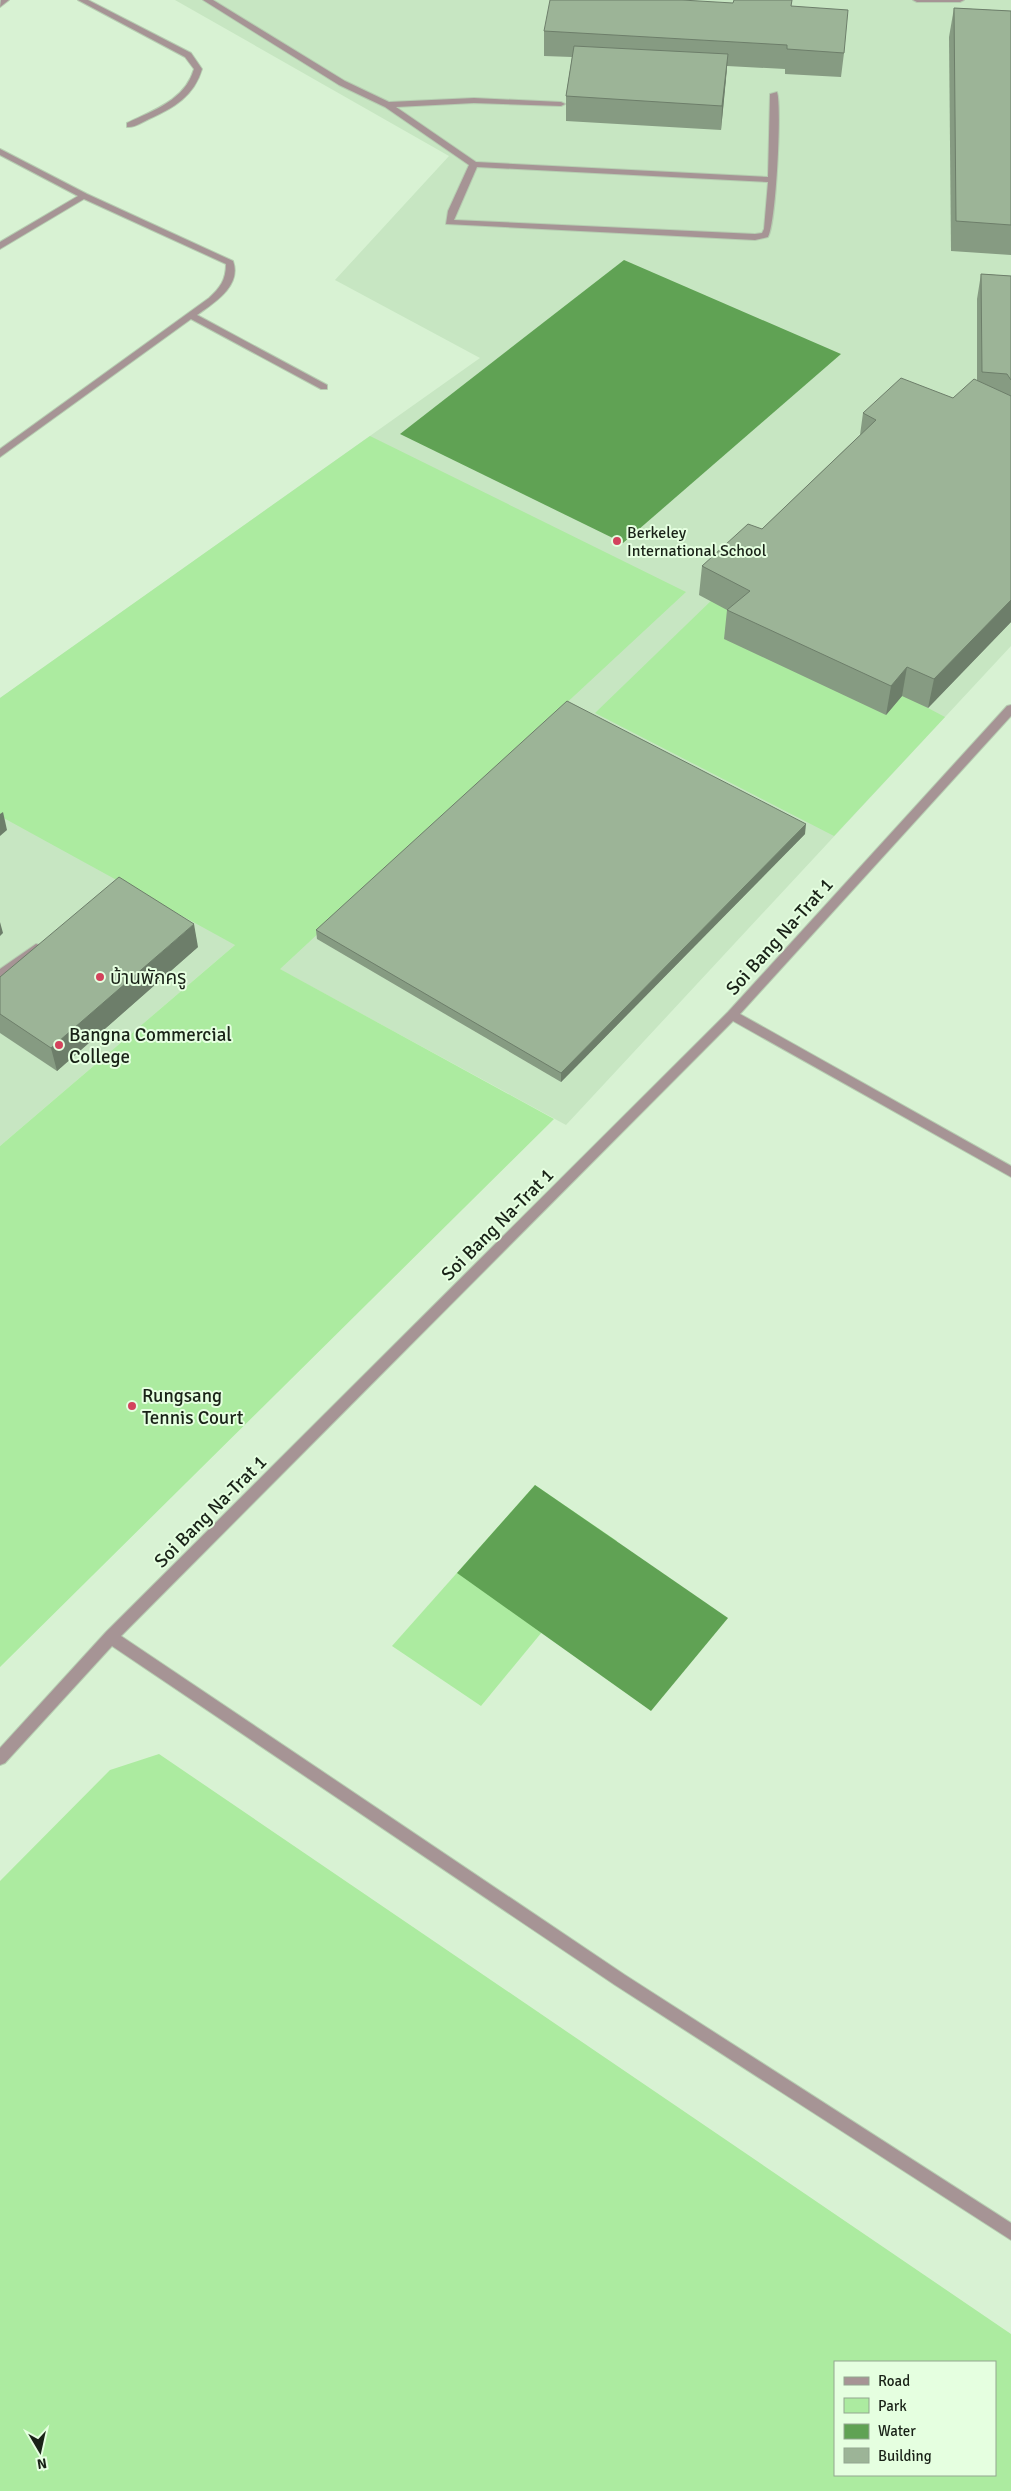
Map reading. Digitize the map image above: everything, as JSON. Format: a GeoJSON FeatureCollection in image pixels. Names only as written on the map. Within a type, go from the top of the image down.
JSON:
{"type":"FeatureCollection","features":[{"type":"Feature","properties":{"kind":"street"},"geometry":{"type":"LineString","coordinates":[[0,5],[4,0]]}},
{"type":"Feature","properties":{"kind":"street"},"geometry":{"type":"LineString","coordinates":[[82,0],[188,55],[198,69],[196,81],[188,93],[173,103],[130,125]]}},
{"type":"Feature","properties":{"kind":"street"},"geometry":{"type":"LineString","coordinates":[[207,0],[342,83],[388,105],[474,164],[772,180]]}},
{"type":"Feature","properties":{"kind":"street"},"geometry":{"type":"LineString","coordinates":[[917,0],[960,0]]}},
{"type":"Feature","properties":{"kind":"street"},"geometry":{"type":"LineString","coordinates":[[474,164],[449,222],[686,236],[755,237],[764,235],[768,229],[772,180],[774,94]]}},
{"type":"Feature","properties":{"kind":"street"},"geometry":{"type":"LineString","coordinates":[[388,105],[433,100],[493,100],[561,104]]}},
{"type":"Feature","properties":{"kind":"street"},"geometry":{"type":"LineString","coordinates":[[0,152],[84,196],[230,263],[231,277],[225,289],[0,454]]}},
{"type":"Feature","properties":{"kind":"street"},"geometry":{"type":"LineString","coordinates":[[0,246],[84,196]]}},
{"type":"Feature","properties":{"kind":"street"},"geometry":{"type":"LineString","coordinates":[[190,315],[324,387]]}},
{"type":"Feature","properties":{"kind":"street","name":"Soi Bang Na-Trat 1"},"geometry":{"type":"LineString","coordinates":[[0,1758],[110,1637],[732,1015],[1011,709]]}},
{"type":"Feature","properties":{"kind":"street"},"geometry":{"type":"LineString","coordinates":[[0,975],[47,940]]}},
{"type":"Feature","properties":{"kind":"street"},"geometry":{"type":"LineString","coordinates":[[732,1015],[1011,1172]]}},
{"type":"Feature","properties":{"kind":"street"},"geometry":{"type":"LineString","coordinates":[[110,1637],[620,1980],[1011,2232]]}},
{"type":"Feature","properties":{"kind":"shaded area","name":"Berkeley International School"},"geometry":{"type":"Polygon","coordinates":[[[175,0],[1011,0],[1011,646],[566,1125],[235,945],[0,1146],[0,698],[480,358],[335,280],[449,156],[175,0]]]}},
{"type":"Feature","properties":{"kind":"green space"},"geometry":{"type":"Polygon","coordinates":[[[370,436],[686,592],[280,969],[554,1119],[0,1667],[0,1146],[235,945],[0,816],[0,698],[370,436]]]}},
{"type":"Feature","properties":{"kind":"green space"},"geometry":{"type":"Polygon","coordinates":[[[716,596],[945,717],[834,836],[595,713],[716,596]]]}},
{"type":"Feature","properties":{"kind":"green space"},"geometry":{"type":"Polygon","coordinates":[[[535,1485],[617,1541],[481,1706],[392,1646],[535,1485]]]}},
{"type":"Feature","properties":{"kind":"green space"},"geometry":{"type":"Polygon","coordinates":[[[159,1754],[1011,2334],[1011,2491],[0,2491],[0,1881],[110,1770],[159,1754]]]}},
{"type":"Feature","properties":{"kind":"water"},"geometry":{"type":"Polygon","coordinates":[[[624,260],[841,354],[623,543],[400,434],[624,260]]]}},
{"type":"Feature","properties":{"kind":"water"},"geometry":{"type":"Polygon","coordinates":[[[535,1485],[728,1618],[651,1711],[457,1573],[535,1485]]]}},
{"type":"Feature","properties":{"kind":"building"},"geometry":{"type":"Polygon","coordinates":[[[550,0],[682,0],[733,3],[734,0],[792,0],[791,6],[848,10],[844,53],[787,49],[787,45],[544,31],[550,0]]]}},
{"type":"Feature","properties":{"kind":"building"},"geometry":{"type":"Polygon","coordinates":[[[954,8],[1011,11],[1011,225],[956,221],[954,8]]]}},
{"type":"Feature","properties":{"kind":"building"},"geometry":{"type":"Polygon","coordinates":[[[574,46],[728,54],[722,106],[566,96],[574,46]]]}},
{"type":"Feature","properties":{"kind":"building"},"geometry":{"type":"Polygon","coordinates":[[[981,274],[1011,276],[1011,380],[1007,374],[982,372],[981,274]]]}},
{"type":"Feature","properties":{"kind":"building"},"geometry":{"type":"Polygon","coordinates":[[[901,378],[953,398],[974,379],[1011,396],[1011,600],[934,679],[907,667],[891,686],[727,610],[750,591],[702,566],[748,524],[762,529],[876,420],[863,413],[901,378]]]}},
{"type":"Feature","properties":{"kind":"building"},"geometry":{"type":"Polygon","coordinates":[[[567,701],[806,824],[561,1073],[316,930],[567,701]]]}},
{"type":"Feature","properties":{"kind":"building","name":"บ้านพักครู"},"geometry":{"type":"Polygon","coordinates":[[[119,877],[194,924],[51,1048],[0,1014],[0,977],[119,877]]]}},
{"type":"Feature","properties":{"kind":"place","name":"Berkeley International School"},"geometry":{"type":"Point","coordinates":[617,541]}},
{"type":"Feature","properties":{"kind":"place","name":"บ้านพักครู"},"geometry":{"type":"Point","coordinates":[100,977]}},
{"type":"Feature","properties":{"kind":"place","name":"Bangna Commercial College"},"geometry":{"type":"Point","coordinates":[59,1045]}},
{"type":"Feature","properties":{"kind":"place","name":"Rungsang Tennis Court"},"geometry":{"type":"Point","coordinates":[132,1406]}}]}
